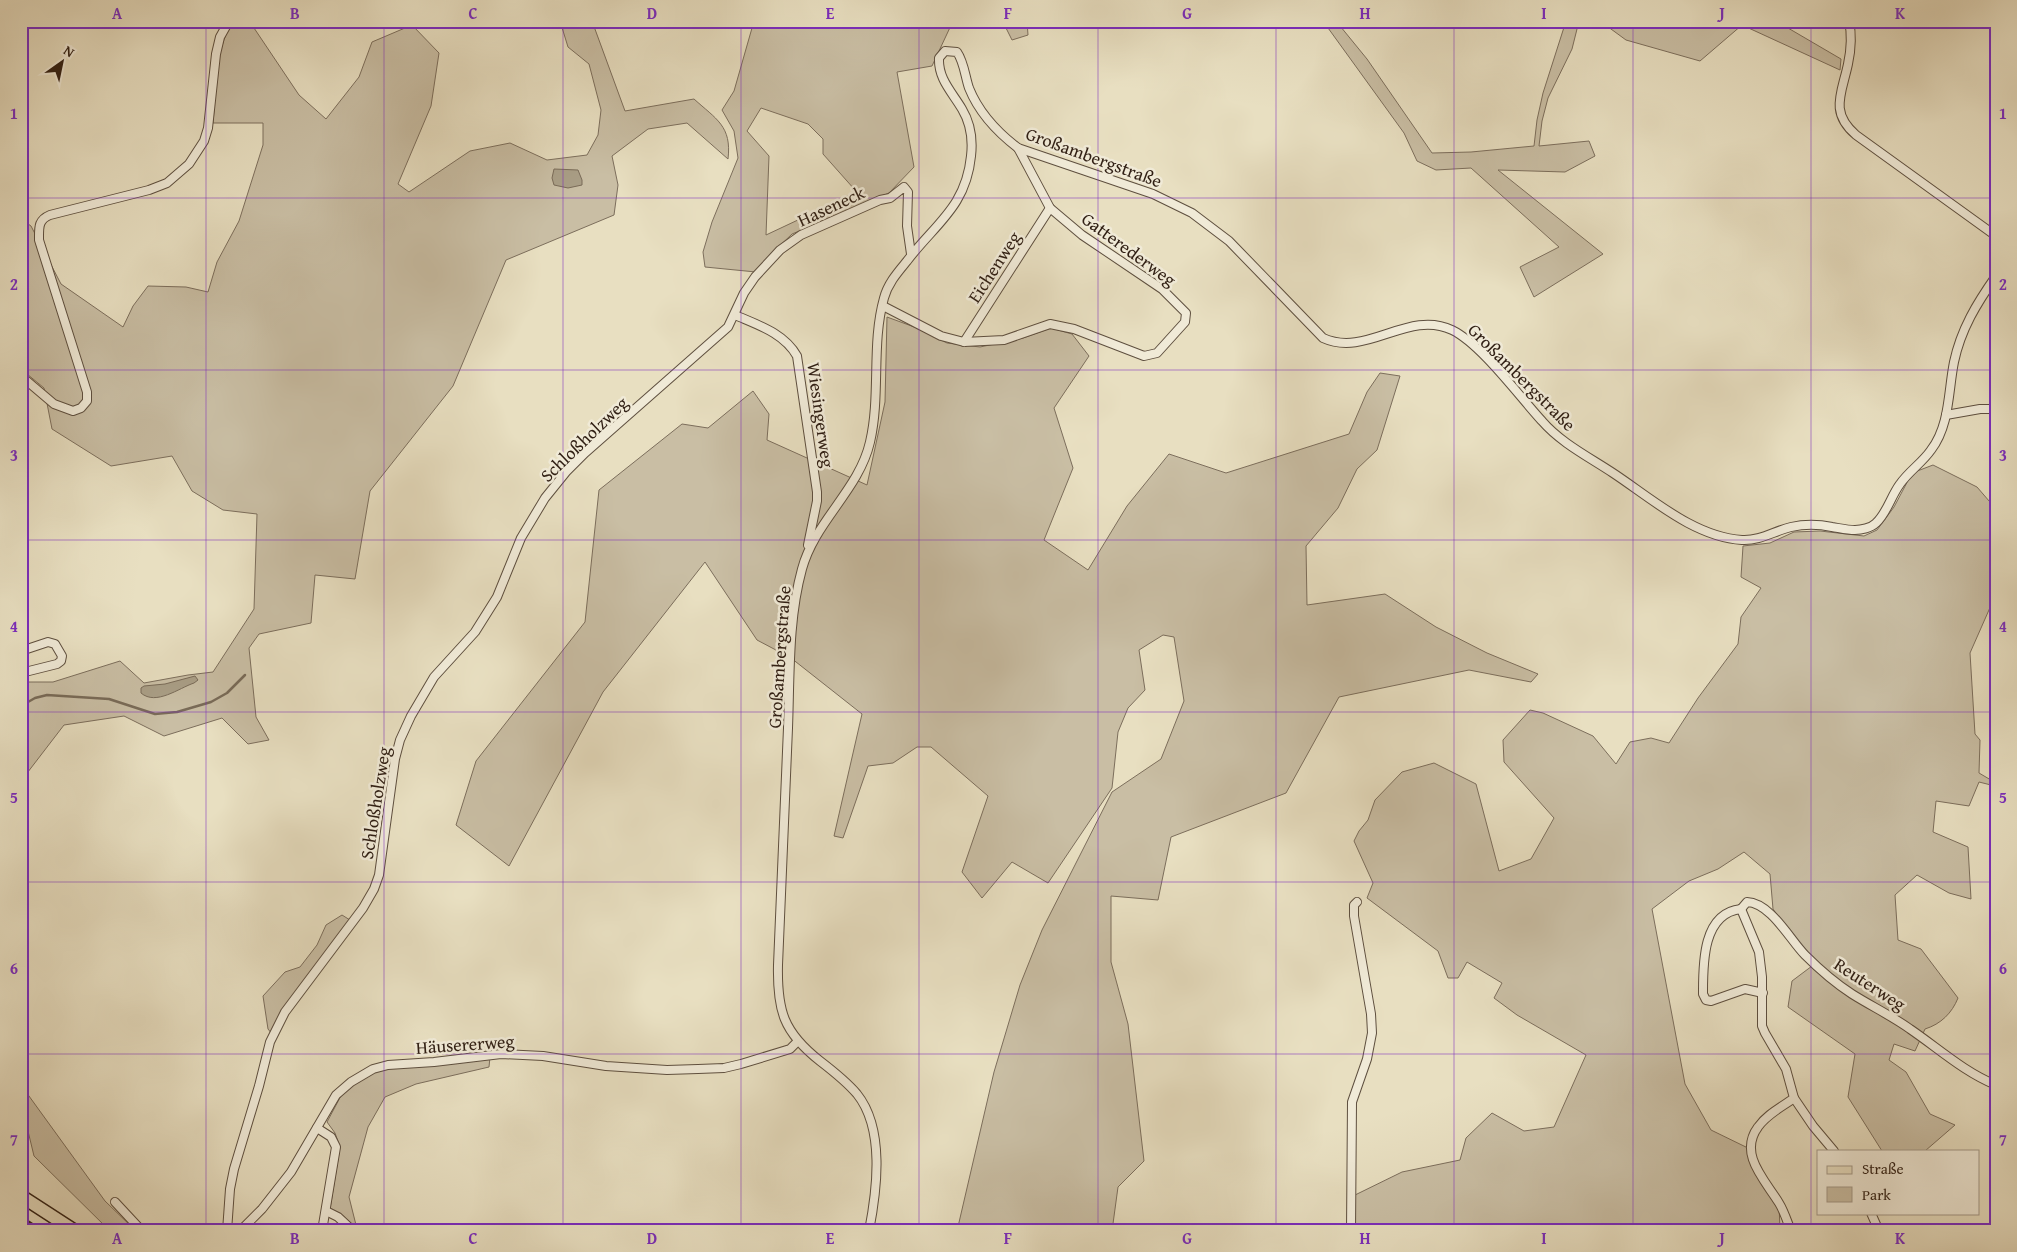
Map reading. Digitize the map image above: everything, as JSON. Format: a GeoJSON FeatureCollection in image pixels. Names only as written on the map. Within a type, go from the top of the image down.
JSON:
{"type":"FeatureCollection","features":[{"type":"Feature","properties":{"kind":"main road"},"geometry":{"type":"LineString","coordinates":[[21,1196],[75,1231]]}},
{"type":"Feature","properties":{"kind":"street"},"geometry":{"type":"LineString","coordinates":[[21,376],[54,404],[73,411],[81,408],[87,402],[87,392],[39,240],[39,224],[43,218],[50,215],[149,190],[167,182],[189,164],[204,141],[208,128],[216,54],[220,38],[228,21]]}},
{"type":"Feature","properties":{"kind":"street"},"geometry":{"type":"LineString","coordinates":[[260,21],[289,24],[303,21]]}},
{"type":"Feature","properties":{"kind":"street"},"geometry":{"type":"LineString","coordinates":[[1849,21],[1851,37],[1850,56],[1839,103],[1843,122],[1856,135],[1996,236]]}},
{"type":"Feature","properties":{"kind":"street","name":"Großambergstraße"},"geometry":{"type":"LineString","coordinates":[[869,1231],[876,1196],[877,1165],[867,1112],[858,1095],[848,1084],[797,1042],[782,1014],[777,988],[794,612],[798,586],[807,553],[820,528],[853,484],[867,453],[874,419],[879,319],[890,285],[911,254],[948,214],[965,186],[972,144],[971,131],[963,111],[940,72],[938,58],[945,50],[957,52],[962,59],[964,74],[974,101],[997,130],[1018,148],[1153,194],[1192,213],[1229,241],[1323,338],[1330,341],[1355,343],[1413,325],[1439,325],[1451,329],[1473,344],[1543,422],[1562,439],[1679,517],[1722,536],[1741,540],[1757,539],[1791,527],[1811,524],[1854,530],[1869,527],[1876,523],[1899,485],[1931,451],[1942,432],[1954,363],[1962,334],[1972,312],[1996,276]]}},
{"type":"Feature","properties":{"kind":"street","name":"Gatterederweg"},"geometry":{"type":"LineString","coordinates":[[882,306],[941,336],[964,342],[1004,340],[1050,324],[1074,329],[1144,356],[1157,353],[1185,322],[1186,313],[1162,289],[1082,235],[1050,208],[1018,148]]}},
{"type":"Feature","properties":{"kind":"street","name":"Haseneck"},"geometry":{"type":"LineString","coordinates":[[735,315],[744,293],[755,277],[780,250],[801,235],[880,200],[890,198],[904,187],[908,192],[907,226],[911,254]]}},
{"type":"Feature","properties":{"kind":"street","name":"Eichenweg"},"geometry":{"type":"LineString","coordinates":[[964,342],[1050,208]]}},
{"type":"Feature","properties":{"kind":"street","name":"Wiesingerweg"},"geometry":{"type":"LineString","coordinates":[[735,315],[765,327],[779,336],[792,346],[797,356],[817,492],[817,502],[807,553]]}},
{"type":"Feature","properties":{"kind":"street","name":"Schloßholzweg"},"geometry":{"type":"LineString","coordinates":[[227,1231],[230,1189],[234,1169],[270,1042],[285,1012],[363,908],[374,889],[380,866],[395,759],[400,740],[424,690],[475,632],[486,616],[498,597],[511,559],[528,526],[545,498],[566,472],[673,374],[712,342],[728,327],[735,315]]}},
{"type":"Feature","properties":{"kind":"street"},"geometry":{"type":"LineString","coordinates":[[1946,415],[1980,409],[1996,409]]}},
{"type":"Feature","properties":{"kind":"street"},"geometry":{"type":"LineString","coordinates":[[21,651],[48,642],[55,644],[62,656],[61,661],[57,664],[21,672]]}},
{"type":"Feature","properties":{"kind":"street"},"geometry":{"type":"LineString","coordinates":[[1351,1231],[1352,1102],[1367,1059],[1372,1033],[1371,1014],[1354,916],[1354,905],[1356,902]]}},
{"type":"Feature","properties":{"kind":"street","name":"Reuterweg"},"geometry":{"type":"LineString","coordinates":[[1740,908],[1748,902],[1759,906],[1780,925],[1804,954],[1833,981],[1851,994],[1910,1028],[1976,1076],[1996,1085]]}},
{"type":"Feature","properties":{"kind":"street"},"geometry":{"type":"LineString","coordinates":[[1763,994],[1745,990],[1711,1001],[1706,1000],[1704,994],[1704,954],[1711,933],[1719,918],[1734,909],[1740,908],[1759,952],[1763,994],[1762,1026],[1786,1069],[1794,1098],[1813,1126],[1833,1150]]}},
{"type":"Feature","properties":{"kind":"street","name":"Häusererweg"},"geometry":{"type":"LineString","coordinates":[[240,1231],[279,1188],[340,1089],[373,1069],[388,1065],[501,1054],[543,1056],[606,1066],[667,1070],[724,1068],[790,1049],[797,1042]]}},
{"type":"Feature","properties":{"kind":"street"},"geometry":{"type":"LineString","coordinates":[[1791,1231],[1779,1203],[1755,1167],[1750,1149],[1758,1126],[1794,1098]]}},
{"type":"Feature","properties":{"kind":"street"},"geometry":{"type":"LineString","coordinates":[[317,1128],[331,1137],[336,1147],[322,1231]]}},
{"type":"Feature","properties":{"kind":"street"},"geometry":{"type":"LineString","coordinates":[[115,1202],[142,1231]]}},
{"type":"Feature","properties":{"kind":"street"},"geometry":{"type":"LineString","coordinates":[[326,1211],[338,1217],[353,1231]]}},
{"type":"Feature","properties":{"kind":"street"},"geometry":{"type":"LineString","coordinates":[[1871,1214],[1879,1231]]}},
{"type":"Feature","properties":{"kind":"green space"},"geometry":{"type":"Polygon","coordinates":[[[560,21],[592,21],[625,111],[694,99],[721,124],[725,131],[729,148],[728,159],[687,123],[648,129],[612,156],[618,185],[614,215],[506,260],[453,386],[370,491],[355,579],[315,575],[311,623],[259,634],[249,648],[256,717],[269,740],[248,744],[222,718],[164,736],[124,716],[64,725],[21,781],[21,682],[53,682],[120,661],[144,683],[213,672],[254,609],[257,514],[223,510],[192,491],[172,456],[111,466],[52,429],[44,388],[21,369],[21,219],[31,226],[61,284],[123,327],[133,306],[148,286],[186,287],[208,292],[217,262],[239,221],[263,145],[263,123],[213,123],[219,59],[226,34],[232,23],[252,25],[299,95],[326,119],[359,77],[372,42],[412,25],[439,53],[431,106],[398,184],[409,192],[470,151],[510,143],[547,160],[587,155],[598,135],[601,110],[589,64],[568,47],[560,21]]]}},
{"type":"Feature","properties":{"kind":"green space"},"geometry":{"type":"Polygon","coordinates":[[[754,21],[953,21],[932,66],[897,72],[914,167],[889,193],[792,234],[766,259],[756,272],[705,267],[703,252],[712,222],[738,158],[734,131],[722,110],[734,91],[754,21]],[[761,108],[747,131],[769,156],[766,235],[800,219],[829,209],[855,190],[823,154],[823,139],[808,124],[761,108]]]}},
{"type":"Feature","properties":{"kind":"green space"},"geometry":{"type":"Polygon","coordinates":[[[994,21],[1027,21],[1028,35],[1012,40],[1003,22],[994,21]]]}},
{"type":"Feature","properties":{"kind":"green space"},"geometry":{"type":"Polygon","coordinates":[[[1323,21],[1336,21],[1367,59],[1432,153],[1471,152],[1534,146],[1543,93],[1566,21],[1579,21],[1572,49],[1548,98],[1542,121],[1539,146],[1589,141],[1595,156],[1565,172],[1498,170],[1603,254],[1534,297],[1520,267],[1559,247],[1471,168],[1436,170],[1417,161],[1404,133],[1323,21]]]}},
{"type":"Feature","properties":{"kind":"green space"},"geometry":{"type":"Polygon","coordinates":[[[1600,21],[1776,21],[1841,59],[1840,70],[1742,25],[1700,61],[1626,40],[1600,21]]]}},
{"type":"Feature","properties":{"kind":"green space"},"geometry":{"type":"Polygon","coordinates":[[[887,317],[917,328],[947,343],[980,347],[1023,338],[1051,328],[1072,334],[1089,356],[1054,408],[1073,468],[1044,540],[1088,570],[1127,506],[1169,454],[1226,473],[1349,434],[1367,392],[1380,373],[1400,376],[1377,450],[1357,469],[1338,508],[1306,546],[1307,605],[1385,594],[1436,627],[1487,653],[1538,674],[1531,682],[1469,670],[1339,697],[1286,793],[1171,837],[1158,900],[1111,896],[1111,962],[1128,1024],[1144,1161],[1118,1187],[1112,1231],[957,1231],[994,1072],[1020,985],[1042,930],[1112,792],[1161,759],[1184,701],[1174,637],[1163,635],[1139,650],[1145,690],[1128,708],[1118,732],[1112,788],[1048,883],[1012,862],[982,898],[962,872],[988,796],[931,747],[917,747],[893,763],[868,766],[843,838],[834,836],[862,714],[791,658],[757,640],[705,562],[603,692],[509,866],[456,825],[476,761],[585,622],[599,490],[682,424],[708,428],[753,391],[769,414],[767,440],[867,485],[885,402],[887,317]]]}},
{"type":"Feature","properties":{"kind":"green space"},"geometry":{"type":"Polygon","coordinates":[[[1933,465],[1977,487],[1996,509],[1996,594],[1970,653],[1975,734],[1980,740],[1979,773],[1996,783],[1995,786],[1979,782],[1969,806],[1936,801],[1933,832],[1968,847],[1971,899],[1949,893],[1917,875],[1895,895],[1898,940],[1921,949],[1958,998],[1953,1008],[1945,1017],[1925,1029],[1915,1051],[1894,1044],[1889,1060],[1906,1072],[1930,1114],[1955,1125],[1926,1150],[1881,1150],[1848,1097],[1855,1054],[1788,1007],[1792,981],[1812,966],[1773,909],[1770,874],[1744,852],[1718,869],[1689,881],[1652,909],[1685,1084],[1711,1130],[1750,1149],[1779,1203],[1780,1231],[1354,1231],[1353,1196],[1402,1172],[1460,1160],[1466,1138],[1492,1113],[1524,1131],[1554,1127],[1586,1055],[1517,1015],[1494,998],[1502,983],[1467,962],[1458,978],[1448,978],[1438,951],[1367,898],[1373,883],[1354,841],[1368,820],[1375,800],[1402,772],[1434,763],[1476,784],[1499,871],[1531,859],[1554,818],[1504,762],[1503,740],[1530,710],[1543,713],[1593,736],[1616,764],[1630,742],[1651,738],[1669,743],[1698,698],[1738,644],[1741,617],[1761,588],[1741,577],[1743,546],[1770,543],[1794,532],[1820,531],[1864,536],[1877,530],[1894,507],[1912,473],[1933,465]]]}},
{"type":"Feature","properties":{"kind":"green space"},"geometry":{"type":"Polygon","coordinates":[[[342,915],[350,920],[272,1034],[268,1029],[263,996],[285,972],[300,967],[317,945],[326,925],[342,915]]]}},
{"type":"Feature","properties":{"kind":"green space"},"geometry":{"type":"Polygon","coordinates":[[[490,1057],[489,1067],[416,1084],[385,1097],[368,1127],[349,1197],[357,1229],[330,1209],[340,1147],[335,1133],[327,1122],[343,1092],[374,1072],[391,1067],[490,1057]]]}},
{"type":"Feature","properties":{"kind":"green space"},"geometry":{"type":"Polygon","coordinates":[[[21,1085],[105,1201],[136,1231],[110,1231],[34,1156],[28,1131],[21,1125],[21,1085]]]}},
{"type":"Feature","properties":{"kind":"shaded area"},"geometry":{"type":"Polygon","coordinates":[[[554,169],[578,170],[582,185],[568,188],[554,185],[552,178],[554,169]]]}},
{"type":"Feature","properties":{"kind":"shaded area"},"geometry":{"type":"Polygon","coordinates":[[[195,676],[198,680],[194,683],[168,695],[154,698],[147,697],[141,693],[141,688],[144,686],[165,684],[195,676]]]}},
{"type":"Feature","properties":{"kind":"waterway"},"geometry":{"type":"LineString","coordinates":[[21,706],[35,698],[47,695],[109,699],[155,714],[177,712],[211,702],[227,693],[245,675]]}},
{"type":"Feature","properties":{"kind":"railway"},"geometry":{"type":"LineString","coordinates":[[21,1218],[41,1231]]}}]}
